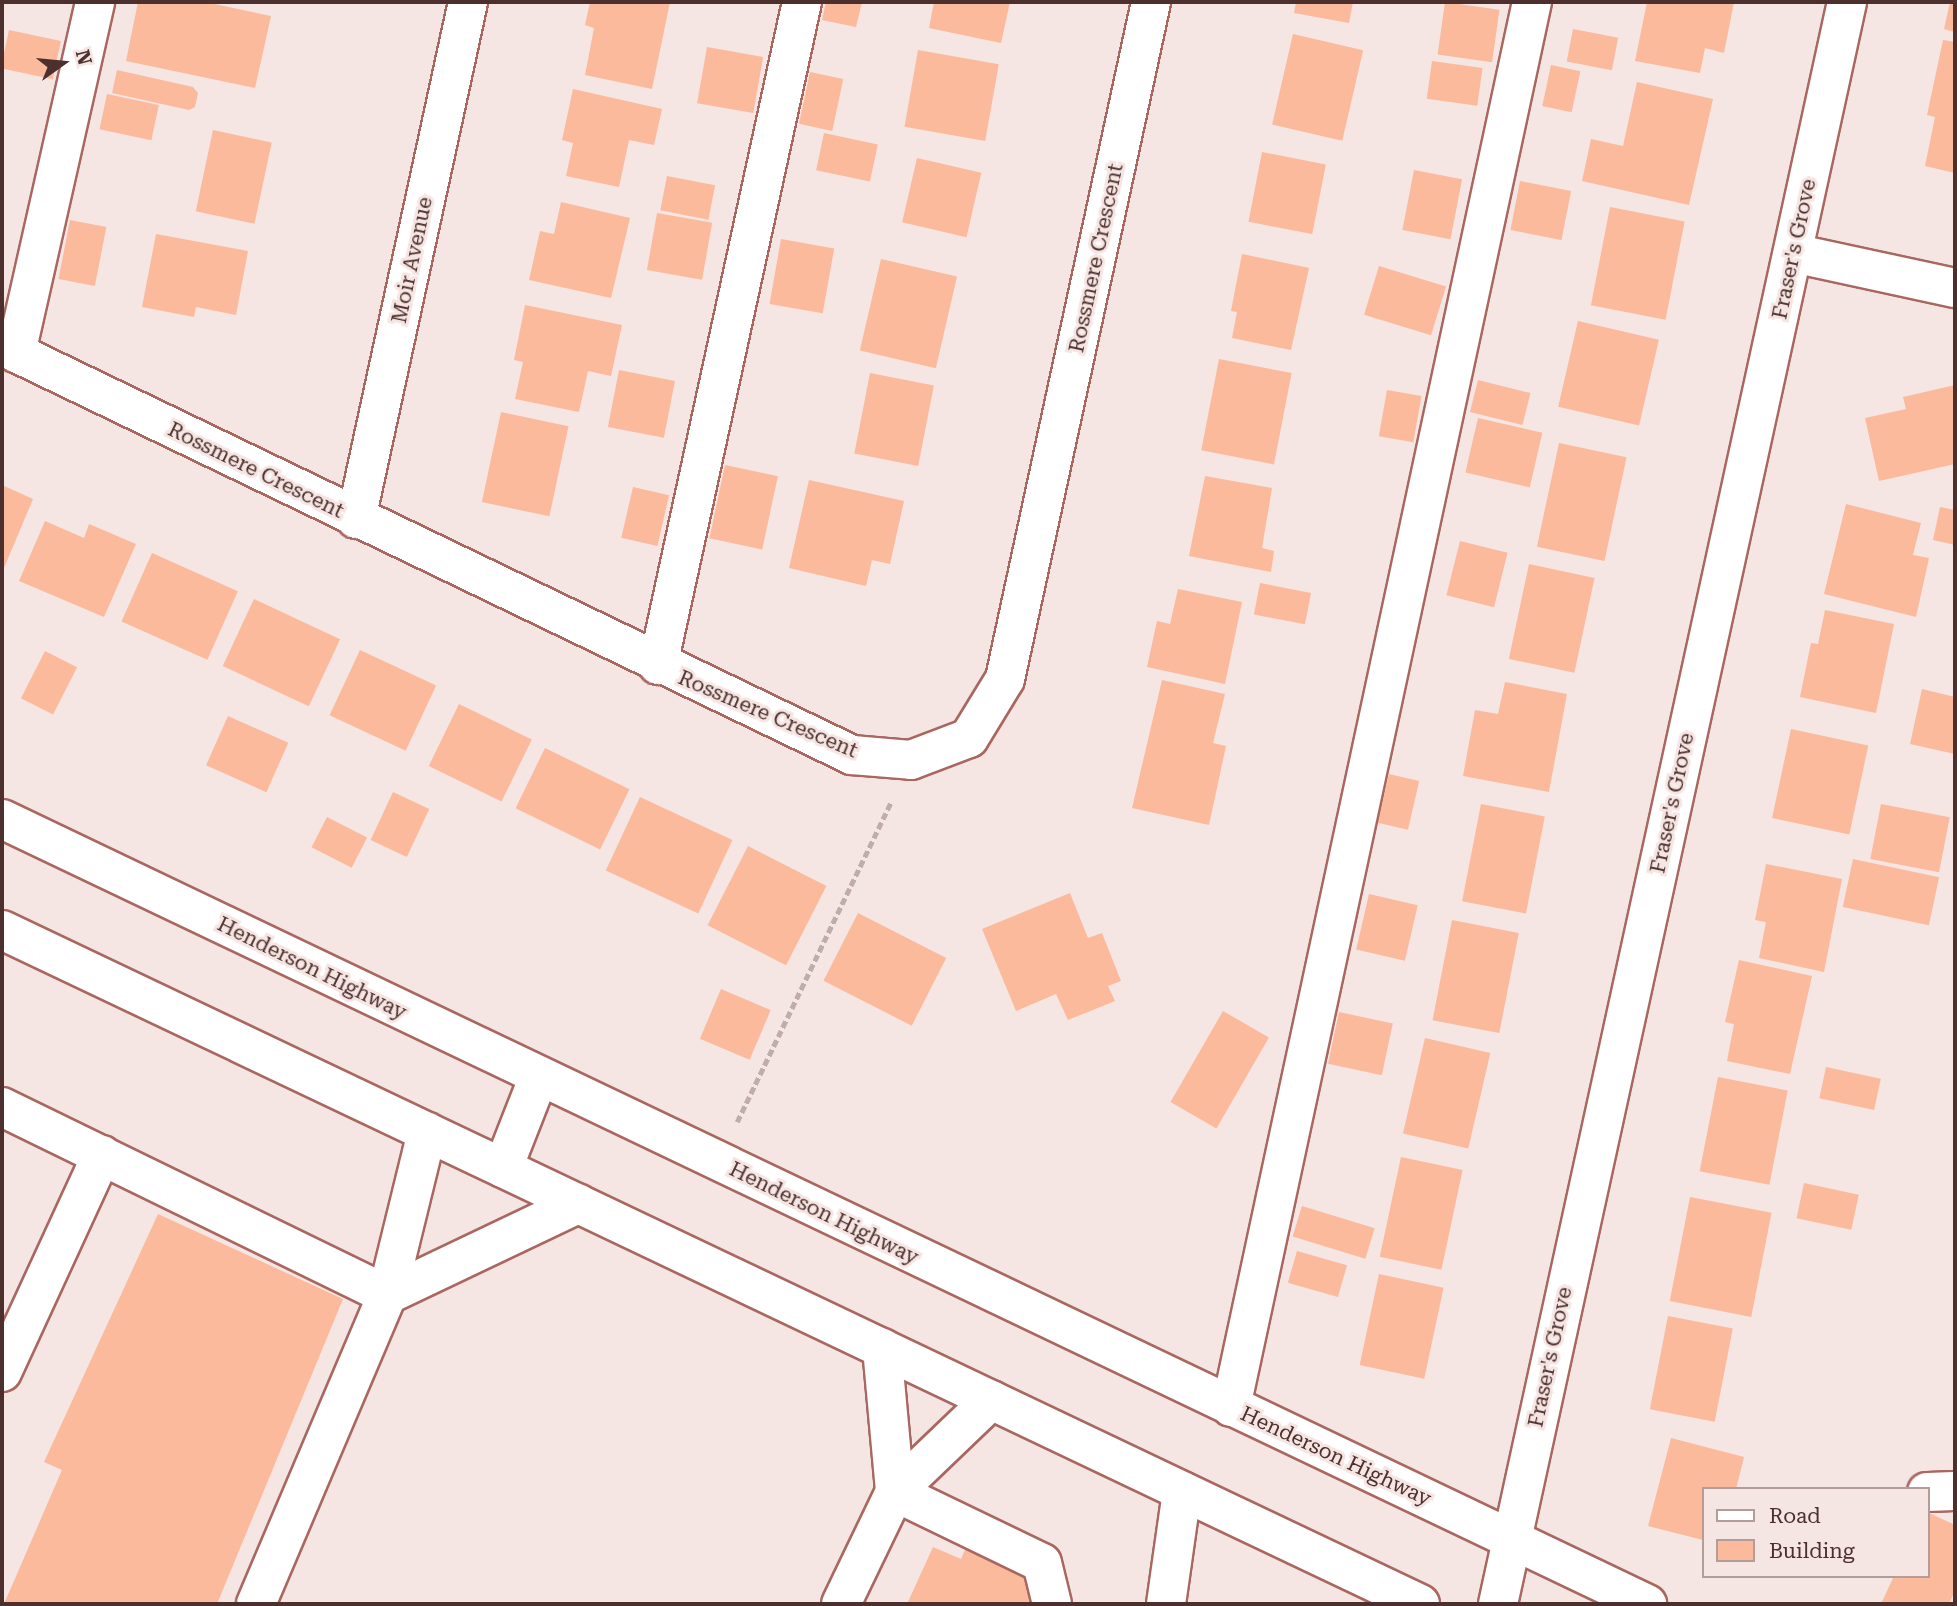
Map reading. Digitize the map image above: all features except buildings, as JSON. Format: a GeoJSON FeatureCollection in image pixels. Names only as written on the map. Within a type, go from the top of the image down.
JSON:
{"type":"FeatureCollection","features":[{"type":"Feature","properties":{"kind":"street"},"geometry":{"type":"LineString","coordinates":[[9,350],[95,2]]}},
{"type":"Feature","properties":{"kind":"street","name":"Moir Avenue"},"geometry":{"type":"LineString","coordinates":[[356,519],[468,2]]}},
{"type":"Feature","properties":{"kind":"street"},"geometry":{"type":"LineString","coordinates":[[657,665],[802,2]]}},
{"type":"Feature","properties":{"kind":"street","name":"Rossmere Crescent"},"geometry":{"type":"LineString","coordinates":[[9,350],[657,665],[852,755],[911,760],[969,737],[1005,679],[1151,2]]}},
{"type":"Feature","properties":{"kind":"street"},"geometry":{"type":"LineString","coordinates":[[1231,1407],[1532,2]]}},
{"type":"Feature","properties":{"kind":"street","name":"Fraser's Grove"},"geometry":{"type":"LineString","coordinates":[[1498,1604],[1509,1538],[1847,2]]}},
{"type":"Feature","properties":{"kind":"street"},"geometry":{"type":"LineString","coordinates":[[1793,253],[1955,288]]}},
{"type":"Feature","properties":{"kind":"street","name":"Henderson Highway"},"geometry":{"type":"LineString","coordinates":[[4,825],[539,1076],[1647,1604]]}},
{"type":"Feature","properties":{"kind":"street"},"geometry":{"type":"LineString","coordinates":[[2,930],[1420,1604]]}},
{"type":"Feature","properties":{"kind":"street"},"geometry":{"type":"LineString","coordinates":[[502,1168],[539,1076]]}},
{"type":"Feature","properties":{"kind":"street"},"geometry":{"type":"LineString","coordinates":[[2,1107],[387,1295]]}},
{"type":"Feature","properties":{"kind":"street"},"geometry":{"type":"LineString","coordinates":[[256,1604],[387,1295],[427,1132]]}},
{"type":"Feature","properties":{"kind":"street"},"geometry":{"type":"LineString","coordinates":[[2,1372],[102,1155]]}},
{"type":"Feature","properties":{"kind":"street"},"geometry":{"type":"LineString","coordinates":[[387,1295],[578,1204]]}},
{"type":"Feature","properties":{"kind":"street"},"geometry":{"type":"LineString","coordinates":[[882,1348],[895,1492]]}},
{"type":"Feature","properties":{"kind":"street"},"geometry":{"type":"LineString","coordinates":[[841,1604],[895,1492],[990,1400]]}},
{"type":"Feature","properties":{"kind":"street"},"geometry":{"type":"LineString","coordinates":[[1166,1604],[1182,1491]]}},
{"type":"Feature","properties":{"kind":"street"},"geometry":{"type":"LineString","coordinates":[[1929,1492],[1955,1491]]}},
{"type":"Feature","properties":{"kind":"street"},"geometry":{"type":"LineString","coordinates":[[895,1492],[1042,1563],[1052,1604]]}},
{"type":"Feature","properties":{"kind":"path"},"geometry":{"type":"LineString","coordinates":[[737,1123],[892,800]]}}]}
